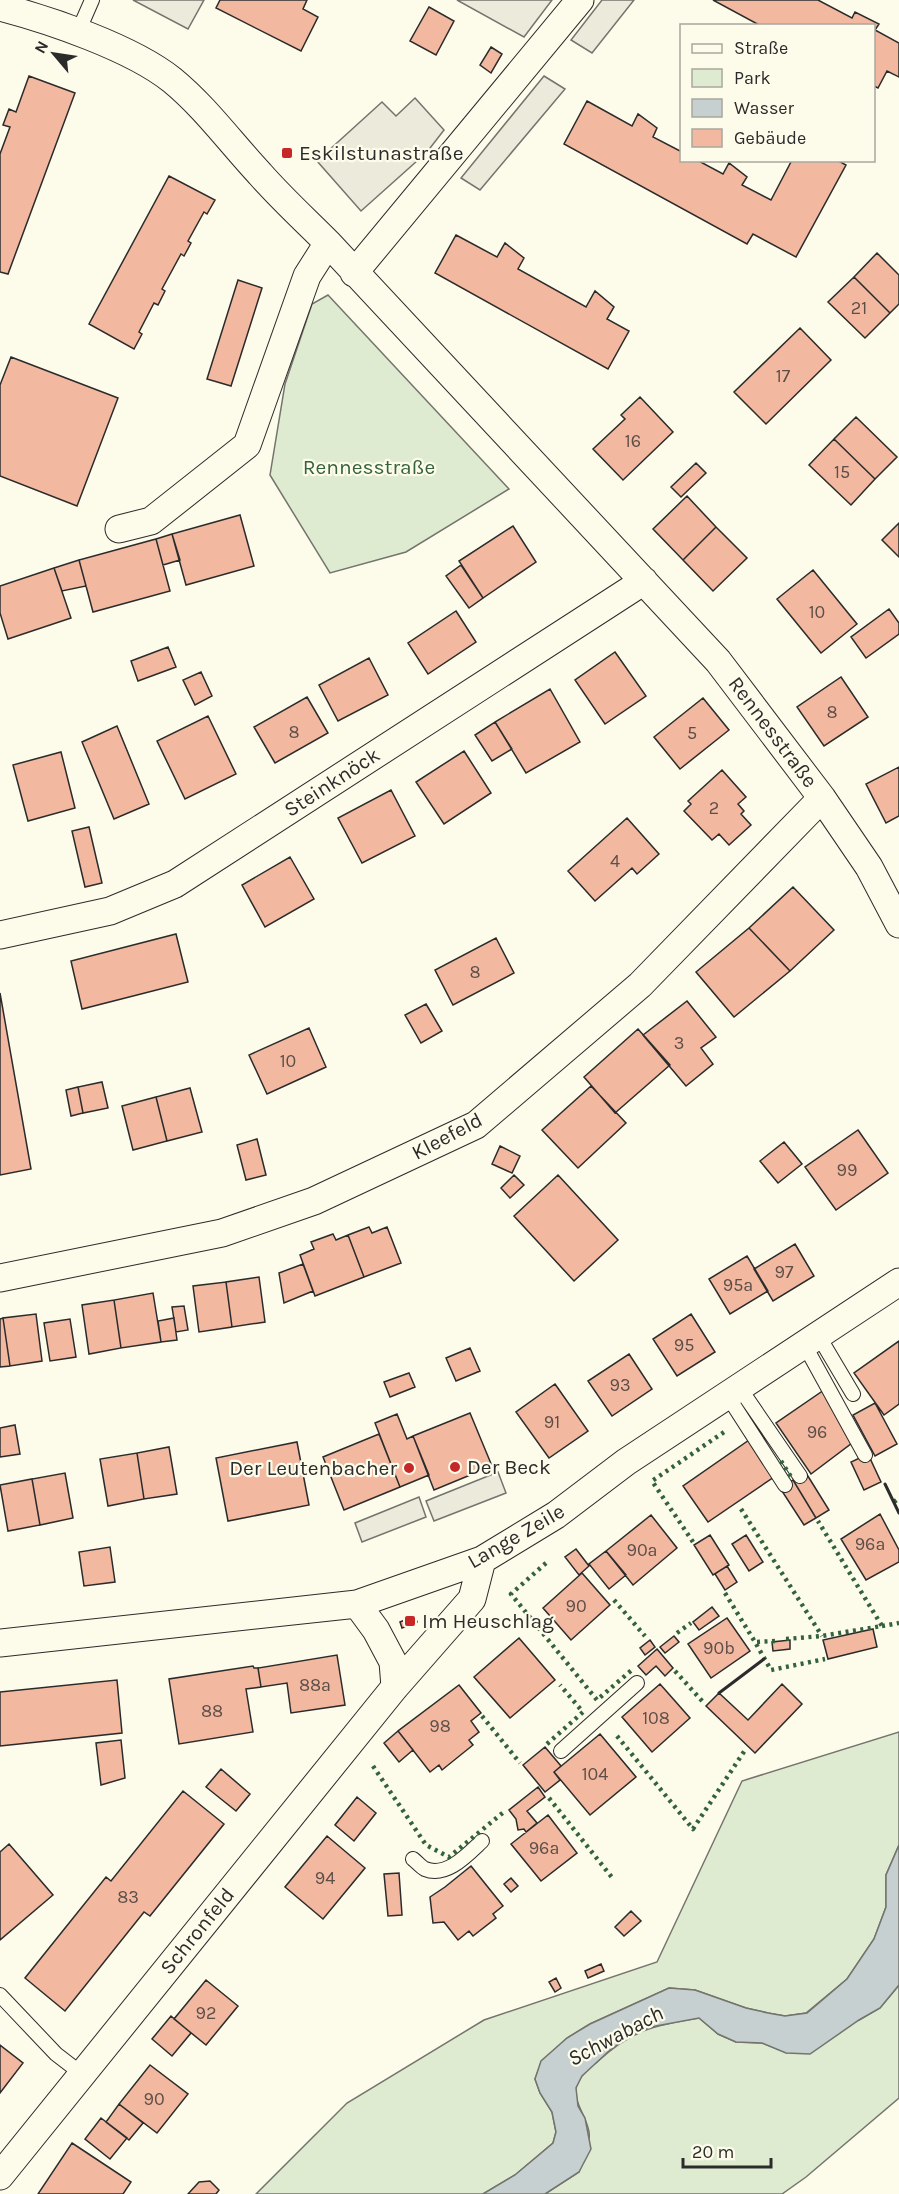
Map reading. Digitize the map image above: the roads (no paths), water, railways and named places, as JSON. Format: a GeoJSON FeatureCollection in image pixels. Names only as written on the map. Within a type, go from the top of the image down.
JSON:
{"type":"FeatureCollection","features":[{"type":"Feature","properties":{"kind":"street"},"geometry":{"type":"LineString","coordinates":[[354,273],[580,0]]}},
{"type":"Feature","properties":{"kind":"street","name":"Rennesstraße"},"geometry":{"type":"LineString","coordinates":[[0,7],[31,15],[78,32],[134,56],[170,79],[193,98],[261,176],[328,243],[718,661],[822,798],[869,867],[899,924]]}},
{"type":"Feature","properties":{"kind":"street"},"geometry":{"type":"LineString","coordinates":[[119,529],[151,521],[248,445],[307,276],[328,243]]}},
{"type":"Feature","properties":{"kind":"street","name":"Steinknöck"},"geometry":{"type":"LineString","coordinates":[[0,935],[110,911],[175,884],[644,581]]}},
{"type":"Feature","properties":{"kind":"street","name":"Kleefeld"},"geometry":{"type":"LineString","coordinates":[[0,1278],[222,1233],[314,1201],[476,1125],[640,985],[822,798]]}},
{"type":"Feature","properties":{"kind":"street","name":"Lange Zeile"},"geometry":{"type":"LineString","coordinates":[[0,1643],[357,1604],[482,1560],[556,1515],[626,1462],[899,1282]]}},
{"type":"Feature","properties":{"kind":"street","name":"Schronfeld"},"geometry":{"type":"LineString","coordinates":[[0,2176],[395,1688],[472,1599],[482,1560]]}},
{"type":"Feature","properties":{"kind":"street"},"geometry":{"type":"LineString","coordinates":[[357,1604],[376,1630],[393,1662],[395,1688]]}},
{"type":"Feature","properties":{"kind":"lane"},"geometry":{"type":"LineString","coordinates":[[78,32],[92,0]]}},
{"type":"Feature","properties":{"kind":"lane"},"geometry":{"type":"LineString","coordinates":[[811,1340],[853,1394]]}},
{"type":"Feature","properties":{"kind":"lane"},"geometry":{"type":"LineString","coordinates":[[811,1340],[865,1455]]}},
{"type":"Feature","properties":{"kind":"lane"},"geometry":{"type":"LineString","coordinates":[[733,1391],[800,1476]]}},
{"type":"Feature","properties":{"kind":"lane"},"geometry":{"type":"LineString","coordinates":[[733,1391],[785,1485]]}},
{"type":"Feature","properties":{"kind":"lane"},"geometry":{"type":"LineString","coordinates":[[561,1751],[637,1683]]}},
{"type":"Feature","properties":{"kind":"lane"},"geometry":{"type":"LineString","coordinates":[[414,1860],[425,1869],[439,1871],[458,1863],[482,1841]]}},
{"type":"Feature","properties":{"kind":"lane"},"geometry":{"type":"LineString","coordinates":[[0,1995],[56,2054],[82,2074]]}},
{"type":"Feature","properties":{"kind":"water","name":"Schwabach"},"geometry":{"type":"Polygon","coordinates":[[[899,1845],[899,1985],[880,2008],[810,2054],[786,2053],[762,2043],[736,2042],[718,2034],[699,2018],[656,2026],[633,2034],[610,2050],[582,2076],[576,2088],[578,2106],[585,2118],[591,2149],[579,2172],[545,2194],[483,2194],[515,2175],[553,2143],[556,2132],[552,2112],[540,2093],[535,2079],[541,2061],[567,2038],[590,2024],[669,1988],[695,1990],[746,2008],[768,2013],[785,2016],[807,2013],[847,1979],[874,1939],[886,1907],[886,1875],[899,1845]]]}},
{"type":"Feature","properties":{"kind":"place","name":"Eskilstunastraße"},"geometry":{"type":"Point","coordinates":[287,153]}},
{"type":"Feature","properties":{"kind":"place","name":"Der Beck"},"geometry":{"type":"Point","coordinates":[455,1467]}},
{"type":"Feature","properties":{"kind":"place","name":"Der Leutenbacher"},"geometry":{"type":"Point","coordinates":[409,1468]}},
{"type":"Feature","properties":{"kind":"place","name":"Im Heuschlag"},"geometry":{"type":"Point","coordinates":[410,1621]}}]}
